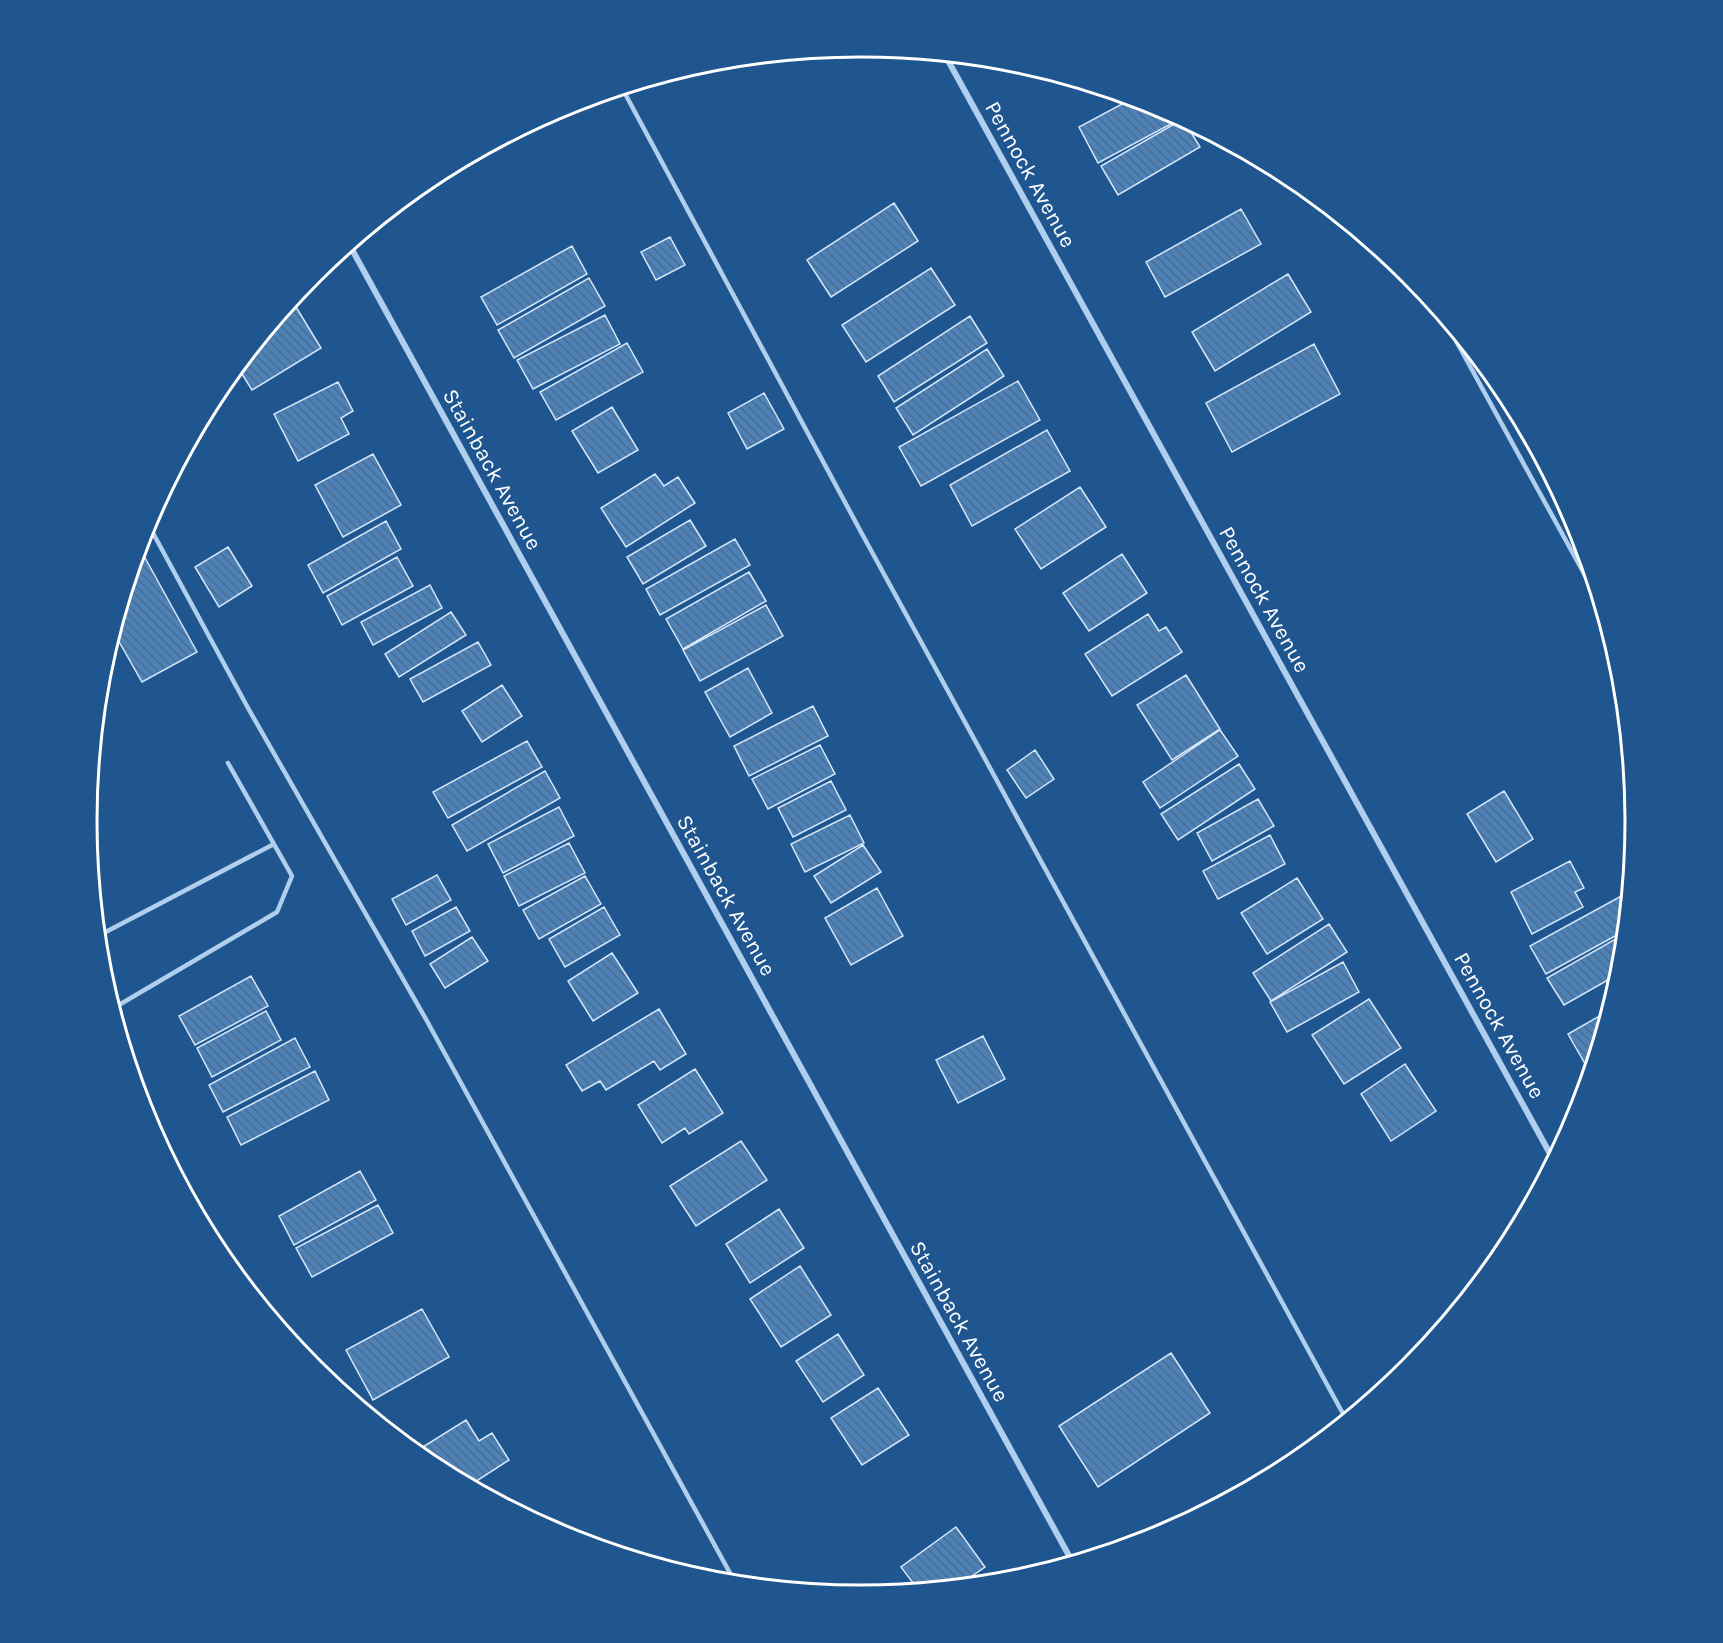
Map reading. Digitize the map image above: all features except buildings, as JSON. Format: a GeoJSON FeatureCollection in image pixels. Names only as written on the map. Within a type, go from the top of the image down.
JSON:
{"type":"FeatureCollection","features":[{"type":"Feature","properties":{"kind":"street","name":"Pennock Avenue"},"geometry":{"type":"LineString","coordinates":[[949,63],[1550,1154]]}},
{"type":"Feature","properties":{"kind":"street","name":"Stainback Avenue"},"geometry":{"type":"LineString","coordinates":[[353,251],[1069,1557]]}},
{"type":"Feature","properties":{"kind":"lane"},"geometry":{"type":"LineString","coordinates":[[626,95],[1343,1415]]}},
{"type":"Feature","properties":{"kind":"lane"},"geometry":{"type":"LineString","coordinates":[[1457,343],[1584,574]]}},
{"type":"Feature","properties":{"kind":"lane"},"geometry":{"type":"LineString","coordinates":[[153,534],[248,708],[438,1041],[730,1574]]}},
{"type":"Feature","properties":{"kind":"lane"},"geometry":{"type":"LineString","coordinates":[[120,1004],[277,912],[292,876],[228,763]]}},
{"type":"Feature","properties":{"kind":"lane"},"geometry":{"type":"LineString","coordinates":[[106,932],[274,844]]}}]}
